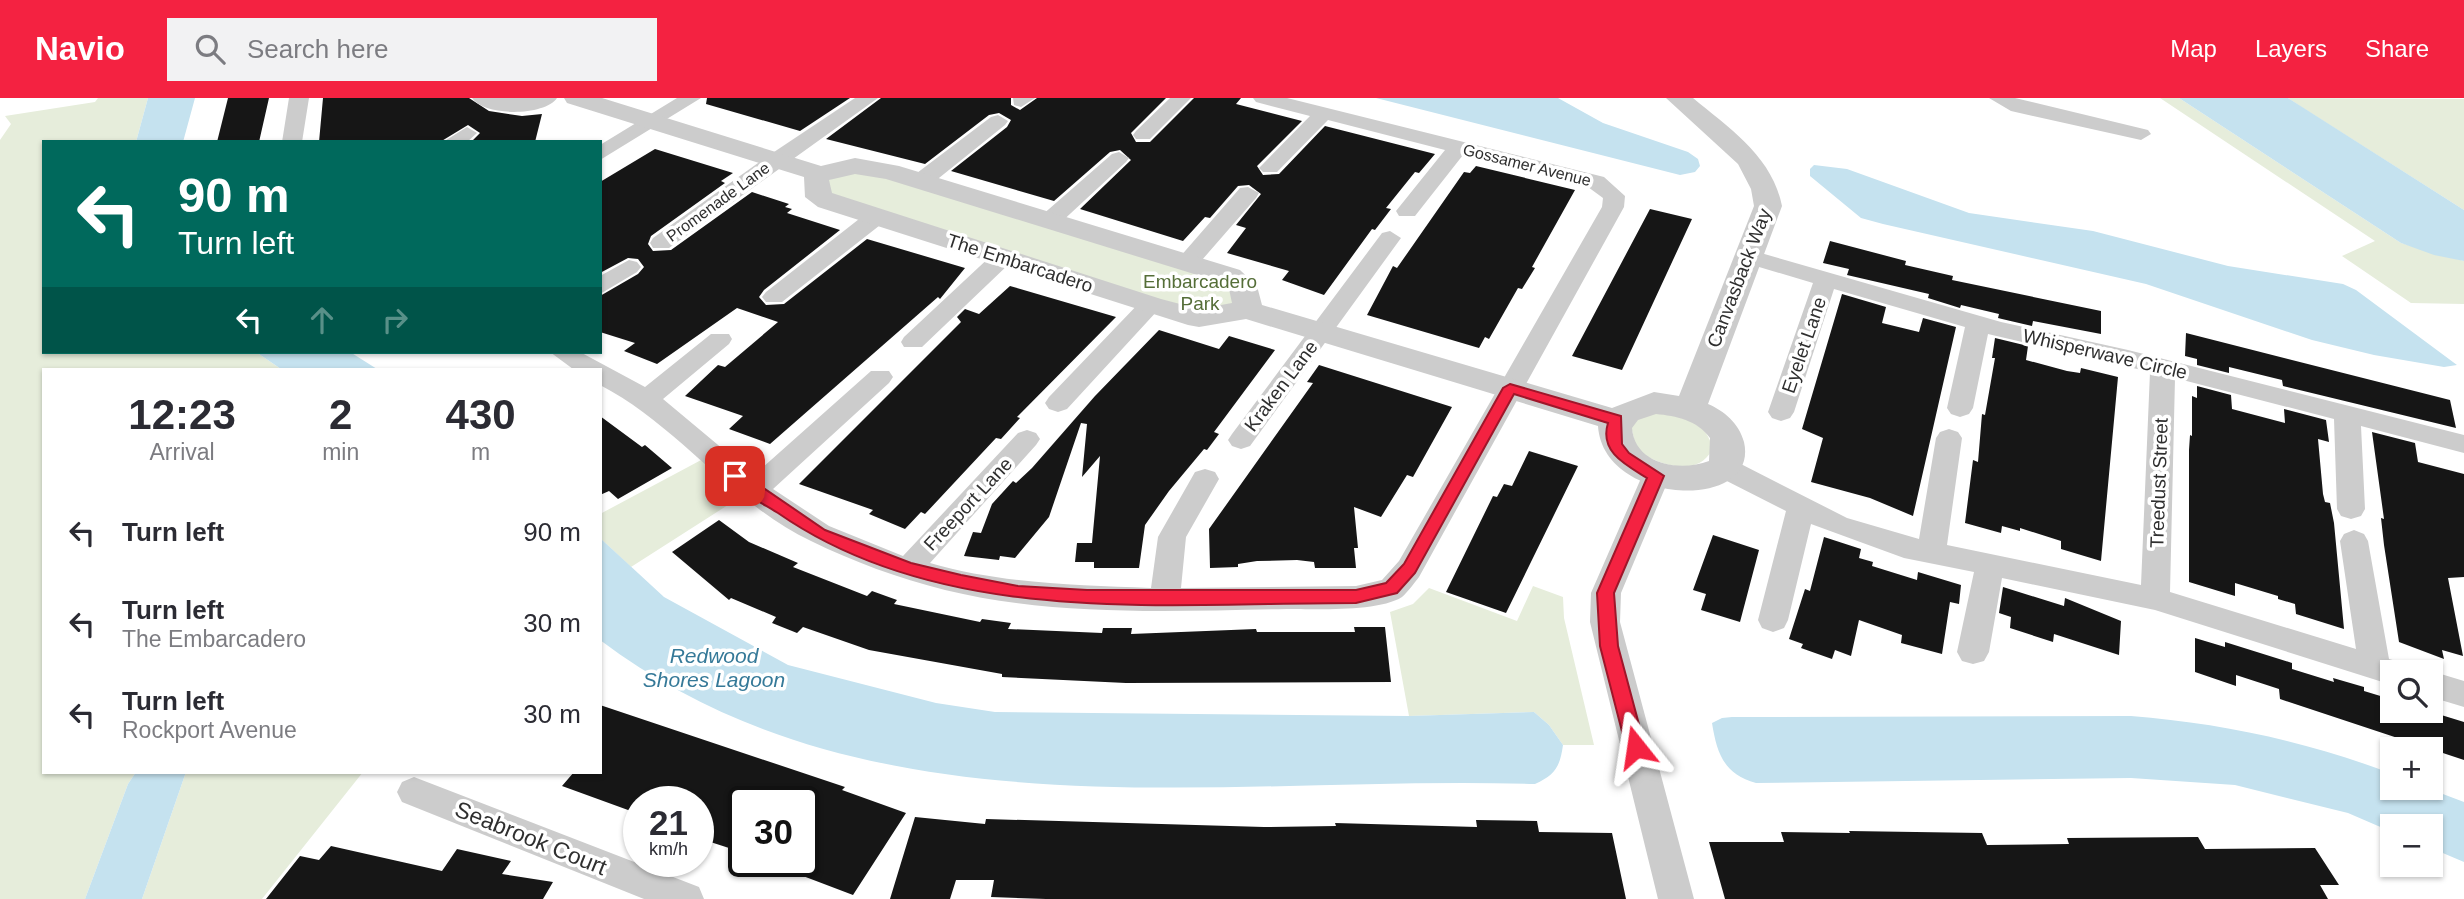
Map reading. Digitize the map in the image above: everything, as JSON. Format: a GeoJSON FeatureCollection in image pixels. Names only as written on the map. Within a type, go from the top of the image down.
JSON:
{"type":"FeatureCollection","features":[{"type":"Feature","properties":{"kind":"street"},"geometry":{"type":"LineString","coordinates":[[292,140],[299,98]]}},
{"type":"Feature","properties":{"kind":"street"},"geometry":{"type":"LineString","coordinates":[[484,98],[496,103],[513,104],[545,98]]}},
{"type":"Feature","properties":{"kind":"street"},"geometry":{"type":"LineString","coordinates":[[576,98],[820,174],[843,167],[870,167],[1187,263],[1237,280],[1248,298],[1247,310]]}},
{"type":"Feature","properties":{"kind":"street"},"geometry":{"type":"LineString","coordinates":[[602,153],[691,98]]}},
{"type":"Feature","properties":{"kind":"street","name":"Promenade Lane"},"geometry":{"type":"LineString","coordinates":[[661,243],[775,160],[868,98]]}},
{"type":"Feature","properties":{"kind":"street"},"geometry":{"type":"LineString","coordinates":[[1143,135],[1181,98]]}},
{"type":"Feature","properties":{"kind":"street","name":"Gossamer Avenue"},"geometry":{"type":"LineString","coordinates":[[1263,98],[1596,182],[1605,186],[1614,196],[1613,207],[1510,388]]}},
{"type":"Feature","properties":{"kind":"street","name":"Canvasback Way"},"geometry":{"type":"LineString","coordinates":[[1678,98],[1742,155],[1762,179],[1768,199],[1767,213],[1747,256],[1690,408]]}},
{"type":"Feature","properties":{"kind":"street"},"geometry":{"type":"LineString","coordinates":[[1999,98],[2018,107],[2141,134]]}},
{"type":"Feature","properties":{"kind":"street"},"geometry":{"type":"LineString","coordinates":[[1270,169],[1324,114]]}},
{"type":"Feature","properties":{"kind":"street"},"geometry":{"type":"LineString","coordinates":[[921,181],[998,121]]}},
{"type":"Feature","properties":{"kind":"street"},"geometry":{"type":"LineString","coordinates":[[1407,212],[1457,148]]}},
{"type":"Feature","properties":{"kind":"street"},"geometry":{"type":"LineString","coordinates":[[1049,220],[1119,158]]}},
{"type":"Feature","properties":{"kind":"street","name":"The Embarcadero"},"geometry":{"type":"LineString","coordinates":[[820,174],[816,179],[819,197],[1150,305],[1199,318],[1229,316],[1247,310],[1616,420]]}},
{"type":"Feature","properties":{"kind":"street"},"geometry":{"type":"LineString","coordinates":[[1187,263],[1248,193]]}},
{"type":"Feature","properties":{"kind":"street"},"geometry":{"type":"LineString","coordinates":[[774,297],[876,217]]}},
{"type":"Feature","properties":{"kind":"street","name":"Kraken Lane"},"geometry":{"type":"LineString","coordinates":[[1241,440],[1390,238]]}},
{"type":"Feature","properties":{"kind":"street","name":"Whisperwave Circle"},"geometry":{"type":"LineString","coordinates":[[1747,256],[1978,324],[2163,367],[2464,444]]}},
{"type":"Feature","properties":{"kind":"street"},"geometry":{"type":"LineString","coordinates":[[912,342],[1002,258]]}},
{"type":"Feature","properties":{"kind":"street"},"geometry":{"type":"LineString","coordinates":[[602,286],[629,267]]}},
{"type":"Feature","properties":{"kind":"street","name":"Eyelet Lane"},"geometry":{"type":"LineString","coordinates":[[1781,412],[1826,278]]}},
{"type":"Feature","properties":{"kind":"street"},"geometry":{"type":"LineString","coordinates":[[1058,402],[1150,305]]}},
{"type":"Feature","properties":{"kind":"street"},"geometry":{"type":"LineString","coordinates":[[1960,408],[1978,324]]}},
{"type":"Feature","properties":{"kind":"street"},"geometry":{"type":"LineString","coordinates":[[646,400],[720,340]]}},
{"type":"Feature","properties":{"kind":"street"},"geometry":{"type":"LineString","coordinates":[[565,354],[589,368]]}},
{"type":"Feature","properties":{"kind":"street","name":"Treedust Street"},"geometry":{"type":"LineString","coordinates":[[2155,599],[2163,367]]}},
{"type":"Feature","properties":{"kind":"street"},"geometry":{"type":"LineString","coordinates":[[602,375],[646,400],[752,491],[819,534],[908,569],[1018,592],[1087,597],[1356,597],[1391,589],[1409,569],[1510,388]]}},
{"type":"Feature","properties":{"kind":"street"},"geometry":{"type":"LineString","coordinates":[[752,491],[777,472],[880,377]]}},
{"type":"Feature","properties":{"kind":"street"},"geometry":{"type":"LineString","coordinates":[[1654,403],[1690,408],[1720,427],[1728,439],[1731,451],[1725,468],[1699,480],[1656,476],[1623,457],[1615,444],[1612,432],[1616,420],[1638,405],[1654,403]]}},
{"type":"Feature","properties":{"kind":"street"},"geometry":{"type":"LineString","coordinates":[[2347,414],[2351,509]]}},
{"type":"Feature","properties":{"kind":"street"},"geometry":{"type":"LineString","coordinates":[[1931,554],[1950,438]]}},
{"type":"Feature","properties":{"kind":"street","name":"Freeport Lane"},"geometry":{"type":"LineString","coordinates":[[908,569],[1027,439]]}},
{"type":"Feature","properties":{"kind":"street"},"geometry":{"type":"LineString","coordinates":[[1725,468],[1801,508],[1847,528],[1931,554],[2155,599],[2380,668]]}},
{"type":"Feature","properties":{"kind":"street"},"geometry":{"type":"LineString","coordinates":[[1656,476],[1606,593],[1605,622],[1675,899]]}},
{"type":"Feature","properties":{"kind":"street"},"geometry":{"type":"LineString","coordinates":[[1165,597],[1172,537],[1205,480]]}},
{"type":"Feature","properties":{"kind":"street"},"geometry":{"type":"LineString","coordinates":[[1773,620],[1801,508]]}},
{"type":"Feature","properties":{"kind":"street"},"geometry":{"type":"LineString","coordinates":[[2354,541],[2382,660]]}},
{"type":"Feature","properties":{"kind":"street"},"geometry":{"type":"LineString","coordinates":[[1973,652],[1990,566]]}},
{"type":"Feature","properties":{"kind":"street"},"geometry":{"type":"LineString","coordinates":[[2443,688],[2464,694]]}},
{"type":"Feature","properties":{"kind":"street","name":"Seabrook Court"},"geometry":{"type":"LineString","coordinates":[[414,792],[686,899]]}},
{"type":"Feature","properties":{"kind":"green space"},"geometry":{"type":"Polygon","coordinates":[[[98,98],[148,98],[137,140],[42,140],[42,354],[259,354],[280,368],[42,368],[42,774],[135,774],[128,784],[85,899],[0,899],[0,140],[11,124],[5,116],[95,102],[98,98]]]}},
{"type":"Feature","properties":{"kind":"green space"},"geometry":{"type":"Polygon","coordinates":[[[2160,98],[2179,98],[2401,243],[2464,261],[2464,304],[2411,303],[2342,256],[2375,241],[2160,98]]]}},
{"type":"Feature","properties":{"kind":"green space"},"geometry":{"type":"Polygon","coordinates":[[[2288,98],[2464,99],[2464,210],[2303,108],[2288,98]]]}},
{"type":"Feature","properties":{"kind":"green space","name":"Embarcadero Park"},"geometry":{"type":"Polygon","coordinates":[[[858,170],[1225,278],[1237,304],[1204,314],[834,199],[825,187],[828,180],[858,170]]]}},
{"type":"Feature","properties":{"kind":"green space"},"geometry":{"type":"Polygon","coordinates":[[[1657,413],[1675,416],[1700,427],[1710,440],[1712,450],[1705,459],[1697,464],[1677,466],[1637,451],[1631,426],[1637,419],[1657,413]]]}},
{"type":"Feature","properties":{"kind":"green space"},"geometry":{"type":"Polygon","coordinates":[[[703,459],[742,496],[631,567],[602,540],[602,513],[703,459]]]}},
{"type":"Feature","properties":{"kind":"green space"},"geometry":{"type":"Polygon","coordinates":[[[1533,586],[1563,597],[1564,618],[1594,745],[1563,745],[1549,725],[1534,712],[1409,716],[1390,612],[1413,604],[1429,588],[1517,621],[1533,586]]]}},
{"type":"Feature","properties":{"kind":"green space"},"geometry":{"type":"Polygon","coordinates":[[[185,774],[361,774],[262,899],[142,899],[185,774]]]}},
{"type":"Feature","properties":{"kind":"water"},"geometry":{"type":"Polygon","coordinates":[[[148,98],[195,98],[184,140],[137,140],[148,98]]]}},
{"type":"Feature","properties":{"kind":"water"},"geometry":{"type":"Polygon","coordinates":[[[1376,98],[1558,98],[1603,123],[1688,152],[1698,159],[1700,166],[1695,172],[1680,175],[1376,98]]]}},
{"type":"Feature","properties":{"kind":"water"},"geometry":{"type":"Polygon","coordinates":[[[2179,98],[2288,98],[2464,210],[2464,261],[2434,255],[2401,243],[2179,98]]]}},
{"type":"Feature","properties":{"kind":"water"},"geometry":{"type":"Polygon","coordinates":[[[1814,165],[1847,169],[1969,213],[2093,231],[2228,266],[2343,284],[2356,290],[2457,365],[2444,367],[2374,355],[2312,340],[2146,284],[1861,218],[1810,176],[1810,169],[1814,165]]]}},
{"type":"Feature","properties":{"kind":"water"},"geometry":{"type":"Polygon","coordinates":[[[259,354],[353,354],[375,368],[280,368],[259,354]]]}},
{"type":"Feature","properties":{"kind":"water","name":"Redwood Shores Lagoon"},"geometry":{"type":"Polygon","coordinates":[[[602,540],[664,597],[788,665],[936,703],[995,712],[1409,716],[1534,712],[1549,725],[1563,745],[1558,765],[1552,774],[1535,784],[1416,783],[1173,788],[1051,784],[932,772],[816,747],[705,704],[602,641],[602,540]]]}},
{"type":"Feature","properties":{"kind":"water"},"geometry":{"type":"Polygon","coordinates":[[[2131,716],[2231,729],[2297,743],[2380,770],[2380,800],[2443,800],[2443,794],[2464,802],[2464,862],[2443,853],[2443,814],[2380,814],[2380,827],[2348,813],[2235,785],[2131,778],[1756,783],[1729,768],[1716,744],[1712,723],[1732,717],[2131,716]]]}},
{"type":"Feature","properties":{"kind":"water"},"geometry":{"type":"Polygon","coordinates":[[[135,774],[185,774],[142,899],[85,899],[128,784],[135,774]]]}},
{"type":"Feature","properties":{"kind":"building"},"geometry":{"type":"Polygon","coordinates":[[[228,98],[269,98],[259,140],[218,140],[228,98]]]}},
{"type":"Feature","properties":{"kind":"building"},"geometry":{"type":"Polygon","coordinates":[[[323,98],[469,98],[489,111],[522,116],[542,114],[536,140],[473,140],[480,133],[468,125],[443,140],[319,140],[323,98]]]}},
{"type":"Feature","properties":{"kind":"building"},"geometry":{"type":"Polygon","coordinates":[[[707,98],[850,98],[800,131],[706,104],[707,98]]]}},
{"type":"Feature","properties":{"kind":"building"},"geometry":{"type":"Polygon","coordinates":[[[881,98],[1011,98],[1011,105],[1020,110],[1037,98],[1166,98],[1131,133],[1136,142],[1150,142],[1194,98],[1241,98],[1236,104],[1302,121],[1257,166],[1263,175],[1279,174],[1325,126],[1435,154],[1419,173],[1415,172],[1386,208],[1391,209],[1375,230],[1372,229],[1324,295],[1282,280],[1289,271],[1227,253],[1246,228],[1236,225],[1261,194],[1249,185],[1238,186],[1210,218],[1205,217],[1183,241],[1080,209],[1131,160],[1120,150],[1110,152],[1054,201],[951,171],[1007,127],[1011,120],[999,113],[989,115],[925,164],[826,139],[881,98]]]}},
{"type":"Feature","properties":{"kind":"building"},"geometry":{"type":"Polygon","coordinates":[[[655,149],[733,173],[721,181],[725,183],[651,236],[648,244],[653,251],[671,250],[752,192],[789,204],[785,207],[792,209],[787,213],[840,230],[764,290],[759,297],[766,305],[784,304],[867,239],[965,268],[940,299],[938,297],[770,444],[729,429],[743,416],[685,396],[718,365],[725,367],[778,322],[737,308],[657,364],[624,351],[635,343],[602,333],[602,295],[638,274],[644,267],[638,259],[628,258],[602,272],[602,181],[655,149]]]}},
{"type":"Feature","properties":{"kind":"building"},"geometry":{"type":"Polygon","coordinates":[[[1476,166],[1575,190],[1532,267],[1535,268],[1522,289],[1518,288],[1489,339],[1485,337],[1479,348],[1367,315],[1393,266],[1397,268],[1464,172],[1470,173],[1476,166]]]}},
{"type":"Feature","properties":{"kind":"building"},"geometry":{"type":"Polygon","coordinates":[[[1650,209],[1692,219],[1622,370],[1572,356],[1650,209]]]}},
{"type":"Feature","properties":{"kind":"building"},"geometry":{"type":"Polygon","coordinates":[[[1830,241],[1906,261],[1905,265],[1953,276],[1952,280],[2101,311],[2101,334],[2033,321],[2032,326],[1998,318],[1999,314],[1961,305],[1960,308],[1928,298],[1929,294],[1847,275],[1849,269],[1823,263],[1830,241]]]}},
{"type":"Feature","properties":{"kind":"building"},"geometry":{"type":"Polygon","coordinates":[[[1010,286],[1116,317],[1017,417],[1020,418],[1001,439],[996,438],[925,514],[921,512],[905,529],[869,514],[873,510],[799,484],[961,322],[957,317],[965,309],[979,314],[1010,286]]]}},
{"type":"Feature","properties":{"kind":"building"},"geometry":{"type":"Polygon","coordinates":[[[1842,294],[1886,307],[1882,323],[1919,332],[1923,318],[1956,327],[1913,516],[1870,498],[1811,482],[1823,438],[1802,429],[1842,294]]]}},
{"type":"Feature","properties":{"kind":"building"},"geometry":{"type":"Polygon","coordinates":[[[1159,330],[1219,349],[1229,336],[1275,350],[1214,432],[1219,434],[1169,491],[1145,525],[1139,568],[1094,568],[1094,562],[1075,562],[1077,543],[1092,543],[1100,456],[1082,477],[1087,424],[1081,423],[1049,517],[1015,558],[1000,556],[999,560],[964,556],[973,532],[981,533],[992,504],[1013,481],[1016,483],[1032,468],[1095,396],[1159,330]]]}},
{"type":"Feature","properties":{"kind":"building"},"geometry":{"type":"Polygon","coordinates":[[[2186,333],[2450,400],[2456,428],[2283,386],[2282,380],[2229,367],[2229,373],[2197,365],[2197,359],[2185,356],[2186,333]]]}},
{"type":"Feature","properties":{"kind":"building"},"geometry":{"type":"Polygon","coordinates":[[[1995,338],[2028,346],[2026,360],[2067,371],[2080,373],[2081,368],[2118,377],[2101,561],[2061,549],[2061,541],[2020,528],[2020,531],[2002,526],[2001,533],[1965,523],[1973,460],[1978,462],[1982,414],[1985,415],[1995,358],[1992,358],[1995,338]]]}},
{"type":"Feature","properties":{"kind":"building"},"geometry":{"type":"Polygon","coordinates":[[[1319,365],[1452,407],[1413,477],[1407,475],[1381,517],[1354,507],[1358,548],[1354,548],[1356,568],[1315,568],[1314,562],[1297,560],[1257,561],[1238,564],[1238,567],[1210,568],[1209,529],[1313,383],[1307,382],[1319,365]]]}},
{"type":"Feature","properties":{"kind":"building"},"geometry":{"type":"Polygon","coordinates":[[[2197,386],[2231,395],[2232,409],[2285,423],[2284,409],[2326,420],[2329,442],[2318,439],[2323,494],[2325,502],[2330,503],[2334,523],[2344,629],[2296,614],[2295,604],[2278,599],[2278,596],[2235,583],[2235,596],[2189,582],[2189,450],[2190,435],[2192,436],[2192,396],[2197,398],[2197,386]]]}},
{"type":"Feature","properties":{"kind":"building"},"geometry":{"type":"Polygon","coordinates":[[[602,417],[642,447],[645,445],[672,468],[618,499],[609,491],[602,494],[602,417]]]}},
{"type":"Feature","properties":{"kind":"building"},"geometry":{"type":"Polygon","coordinates":[[[2372,432],[2415,443],[2418,462],[2464,474],[2464,577],[2448,578],[2463,656],[2442,650],[2444,659],[2399,642],[2384,545],[2381,518],[2384,519],[2372,432]]]}},
{"type":"Feature","properties":{"kind":"building"},"geometry":{"type":"Polygon","coordinates":[[[1529,451],[1578,466],[1506,613],[1446,592],[1493,496],[1497,497],[1504,484],[1512,486],[1529,451]]]}},
{"type":"Feature","properties":{"kind":"building"},"geometry":{"type":"Polygon","coordinates":[[[719,520],[749,542],[798,563],[793,567],[867,596],[872,591],[897,600],[894,604],[980,622],[982,619],[1011,623],[1008,629],[1102,633],[1103,628],[1132,628],[1131,634],[1256,629],[1257,632],[1355,632],[1354,627],[1385,627],[1391,682],[1126,683],[1002,677],[1002,674],[869,650],[803,627],[797,633],[772,623],[776,617],[731,598],[729,600],[672,552],[719,520]]]}},
{"type":"Feature","properties":{"kind":"building"},"geometry":{"type":"Polygon","coordinates":[[[1713,535],[1759,550],[1740,622],[1701,610],[1706,594],[1693,590],[1713,535]]]}},
{"type":"Feature","properties":{"kind":"building"},"geometry":{"type":"Polygon","coordinates":[[[1824,537],[1861,549],[1859,558],[1873,562],[1872,566],[1917,580],[1918,572],[1961,585],[1959,604],[1950,602],[1942,654],[1901,643],[1902,635],[1859,620],[1851,656],[1835,650],[1832,659],[1801,648],[1803,644],[1789,639],[1805,589],[1810,591],[1824,537]]]}},
{"type":"Feature","properties":{"kind":"building"},"geometry":{"type":"Polygon","coordinates":[[[2003,587],[2064,606],[2065,598],[2121,621],[2119,655],[2054,634],[2053,642],[2010,628],[2011,617],[1999,613],[2003,587]]]}},
{"type":"Feature","properties":{"kind":"building"},"geometry":{"type":"Polygon","coordinates":[[[2195,638],[2225,647],[2225,642],[2292,663],[2292,669],[2334,682],[2333,678],[2364,687],[2364,691],[2380,696],[2380,723],[2443,723],[2443,716],[2464,722],[2464,760],[2443,753],[2443,737],[2395,737],[2280,699],[2279,689],[2236,675],[2236,686],[2195,672],[2195,638]]]}},
{"type":"Feature","properties":{"kind":"building"},"geometry":{"type":"Polygon","coordinates":[[[602,706],[845,787],[842,790],[906,813],[853,895],[806,877],[819,877],[819,786],[728,786],[728,848],[714,843],[714,786],[623,786],[623,808],[562,786],[572,774],[602,774],[602,706]]]}},
{"type":"Feature","properties":{"kind":"building"},"geometry":{"type":"Polygon","coordinates":[[[915,817],[985,824],[986,819],[1264,827],[1336,826],[1335,823],[1477,827],[1476,820],[1537,821],[1539,832],[1612,833],[1626,899],[1046,899],[991,897],[994,880],[956,880],[950,899],[890,899],[915,817]]]}},
{"type":"Feature","properties":{"kind":"building"},"geometry":{"type":"Polygon","coordinates":[[[1849,831],[1982,833],[1987,845],[2069,844],[2067,838],[2198,837],[2205,849],[2315,848],[2339,885],[2320,885],[2328,899],[1725,899],[1709,842],[1784,842],[1781,832],[1850,833],[1849,831]]]}},
{"type":"Feature","properties":{"kind":"building"},"geometry":{"type":"Polygon","coordinates":[[[331,846],[442,871],[457,849],[511,861],[502,874],[553,882],[543,899],[266,899],[300,856],[319,860],[331,846]]]}},
{"type":"Feature","properties":{"kind":"route"},"geometry":{"type":"LineString","coordinates":[[735,476],[752,491],[819,534],[864,554],[908,569],[961,581],[1018,592],[1087,597],[1356,597],[1391,589],[1409,569],[1510,388],[1600,415],[1616,420],[1612,432],[1623,457],[1656,476],[1606,593],[1605,622],[1609,646],[1636,747]]}}]}
